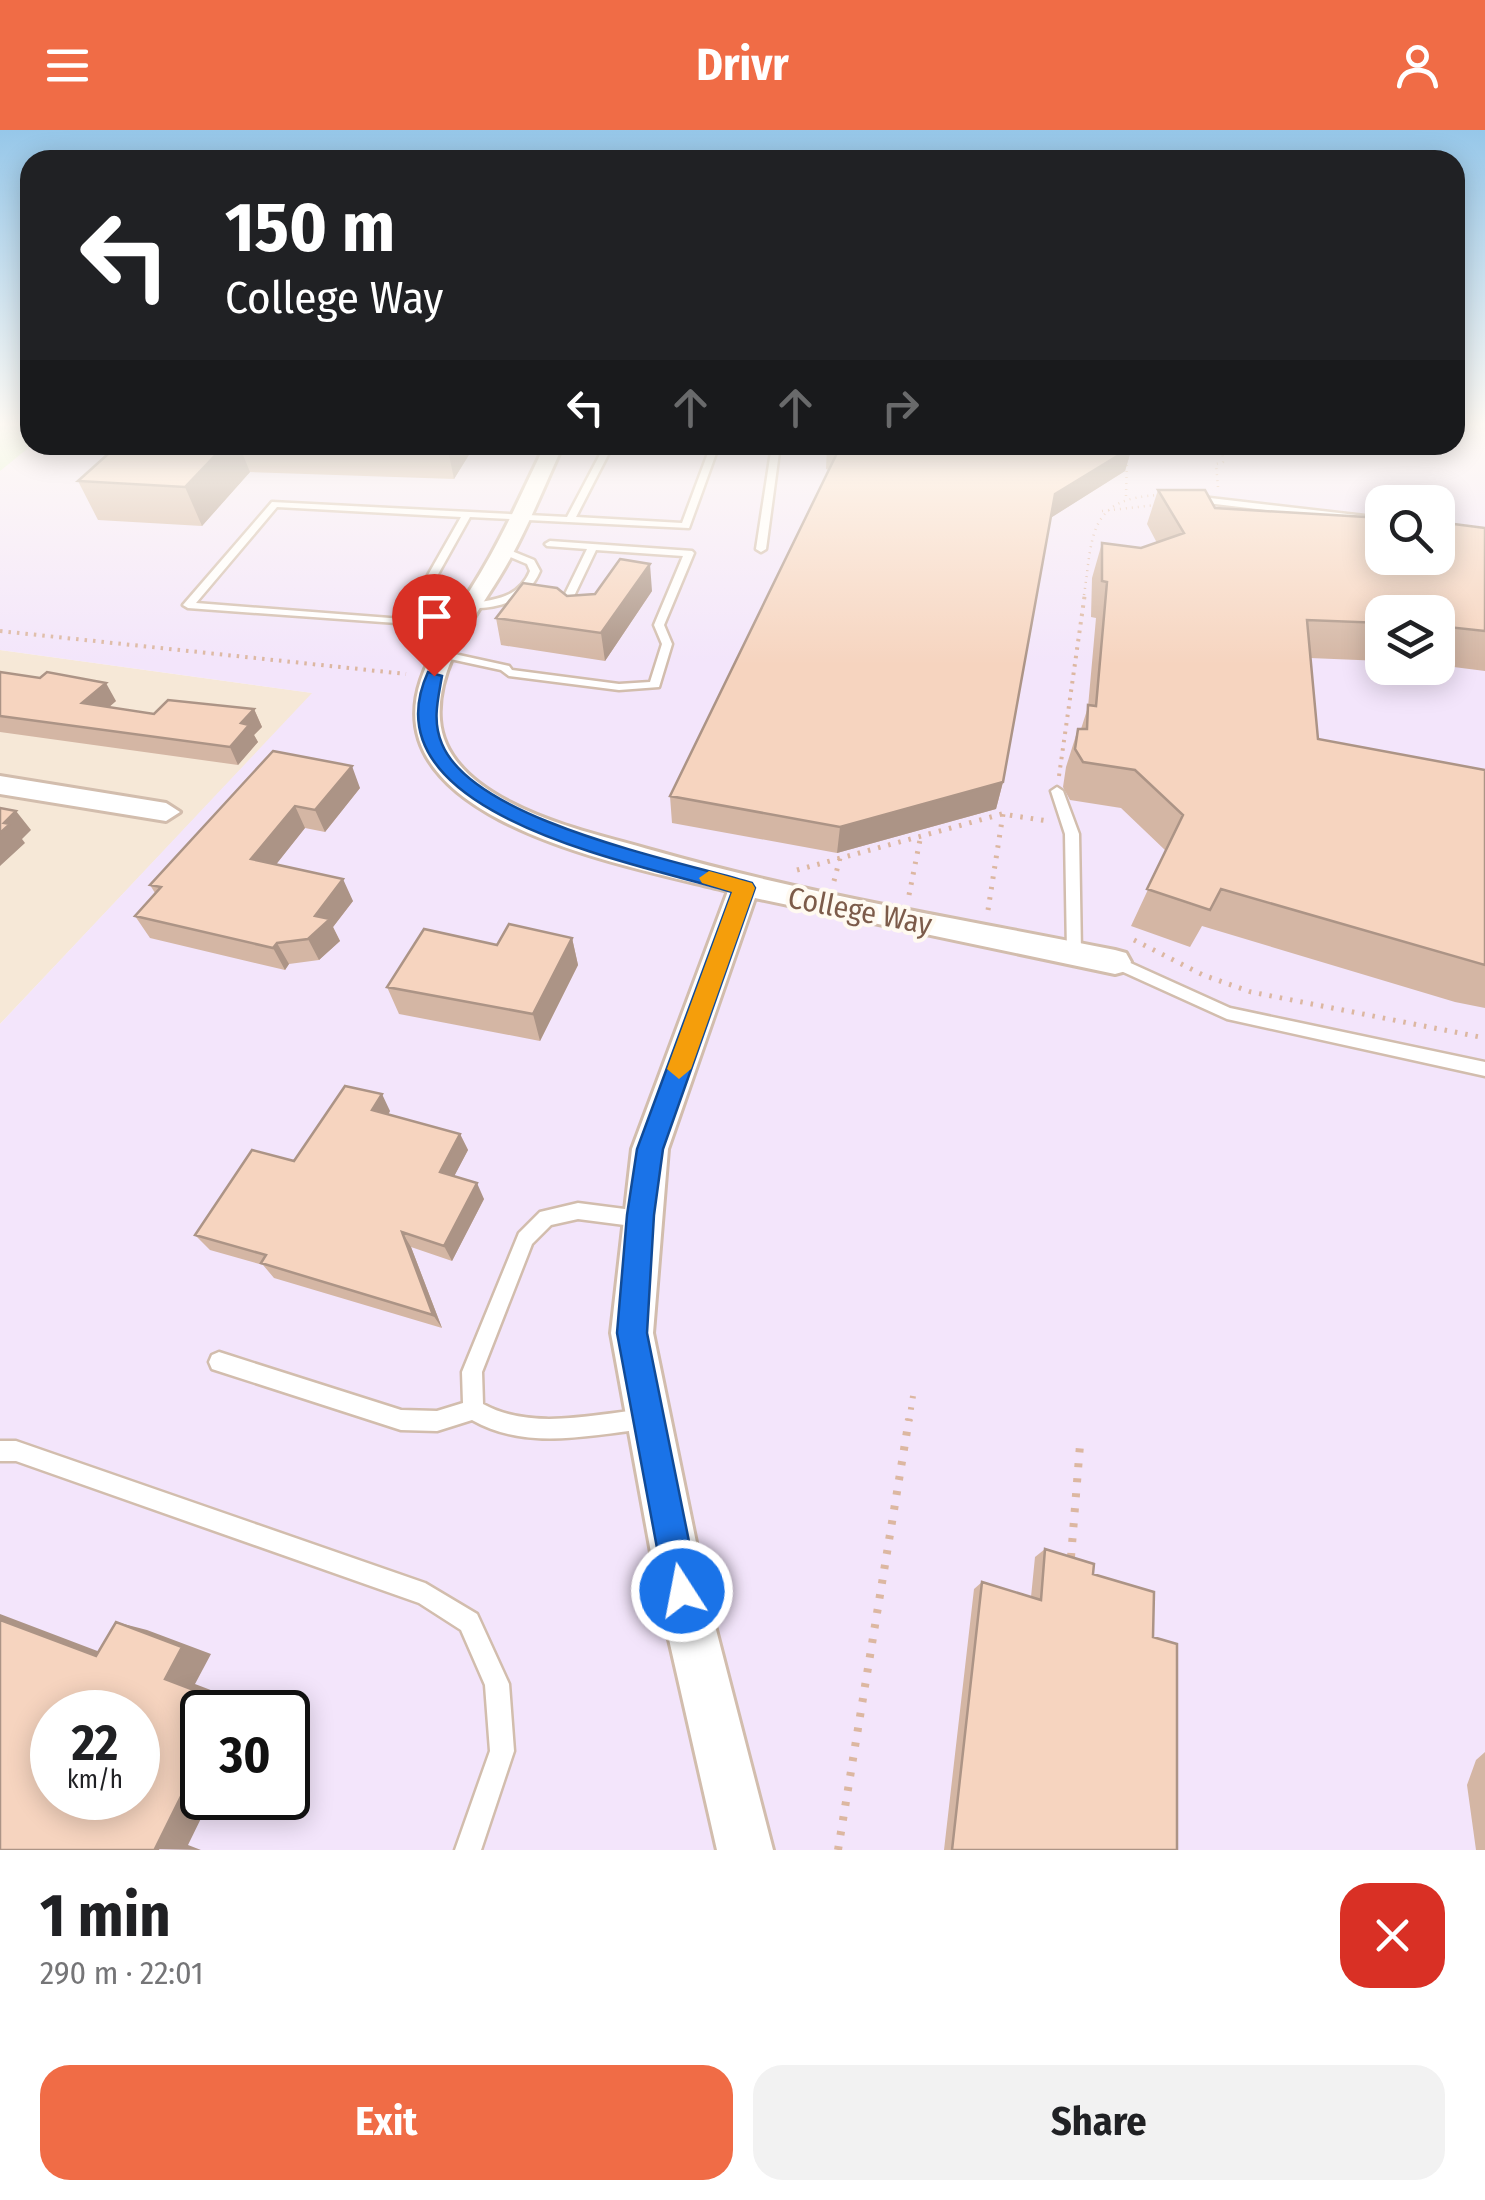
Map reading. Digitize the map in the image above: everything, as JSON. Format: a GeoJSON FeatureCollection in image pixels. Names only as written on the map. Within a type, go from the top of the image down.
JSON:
{"type":"FeatureCollection","features":[{"type":"Feature","properties":{"kind":"street","name":"College Way"},"geometry":{"type":"LineString","coordinates":[[526,504],[440,665],[426,713],[432,741],[444,765],[483,800],[534,825],[744,888],[1074,953],[1117,948]]}},
{"type":"Feature","properties":{"kind":"street"},"geometry":{"type":"LineString","coordinates":[[0,785],[166,812]]}},
{"type":"Feature","properties":{"kind":"street"},"geometry":{"type":"LineString","coordinates":[[744,888],[650,1149],[640,1220],[632,1333],[682,1591],[746,1850]]}},
{"type":"Feature","properties":{"kind":"lane"},"geometry":{"type":"LineString","coordinates":[[275,504],[188,606],[406,622],[468,616],[520,595],[532,582],[532,562],[504,552]]}},
{"type":"Feature","properties":{"kind":"lane"},"geometry":{"type":"LineString","coordinates":[[280,504],[686,526],[694,504]]}},
{"type":"Feature","properties":{"kind":"lane"},"geometry":{"type":"LineString","coordinates":[[570,520],[578,504]]}},
{"type":"Feature","properties":{"kind":"lane"},"geometry":{"type":"LineString","coordinates":[[761,549],[767,504]]}},
{"type":"Feature","properties":{"kind":"lane"},"geometry":{"type":"LineString","coordinates":[[1241,504],[1365,520]]}},
{"type":"Feature","properties":{"kind":"lane"},"geometry":{"type":"LineString","coordinates":[[406,622],[467,514]]}},
{"type":"Feature","properties":{"kind":"lane"},"geometry":{"type":"LineString","coordinates":[[440,665],[505,668],[509,673],[619,687],[656,685],[667,644],[659,625],[689,553],[626,553],[594,546],[550,544]]}},
{"type":"Feature","properties":{"kind":"lane"},"geometry":{"type":"LineString","coordinates":[[586,614],[570,617],[569,596],[594,546]]}},
{"type":"Feature","properties":{"kind":"lane"},"geometry":{"type":"LineString","coordinates":[[1057,791],[1068,825],[1074,953]]}},
{"type":"Feature","properties":{"kind":"lane"},"geometry":{"type":"LineString","coordinates":[[1117,948],[1227,1013],[1485,1069]]}},
{"type":"Feature","properties":{"kind":"lane"},"geometry":{"type":"LineString","coordinates":[[472,1410],[472,1372],[526,1239],[546,1218],[578,1211],[640,1220]]}},
{"type":"Feature","properties":{"kind":"lane"},"geometry":{"type":"LineString","coordinates":[[219,1362],[401,1420],[437,1420],[472,1410]]}},
{"type":"Feature","properties":{"kind":"lane"},"geometry":{"type":"LineString","coordinates":[[472,1410],[492,1424],[523,1428],[648,1419]]}},
{"type":"Feature","properties":{"kind":"lane"},"geometry":{"type":"LineString","coordinates":[[0,1451],[16,1451],[425,1594],[469,1622],[497,1684],[502,1751],[468,1850]]}},
{"type":"Feature","properties":{"kind":"path"},"geometry":{"type":"LineString","coordinates":[[1057,791],[1094,528],[1102,510],[1112,504]]}},
{"type":"Feature","properties":{"kind":"path"},"geometry":{"type":"LineString","coordinates":[[0,631],[440,665]]}},
{"type":"Feature","properties":{"kind":"path"},"geometry":{"type":"LineString","coordinates":[[987,918],[1003,814]]}},
{"type":"Feature","properties":{"kind":"path"},"geometry":{"type":"LineString","coordinates":[[787,872],[1003,814],[1068,825]]}},
{"type":"Feature","properties":{"kind":"path"},"geometry":{"type":"LineString","coordinates":[[908,903],[921,835]]}},
{"type":"Feature","properties":{"kind":"path"},"geometry":{"type":"LineString","coordinates":[[832,888],[840,857]]}},
{"type":"Feature","properties":{"kind":"path"},"geometry":{"type":"LineString","coordinates":[[1117,948],[1252,992],[1485,1038]]}},
{"type":"Feature","properties":{"kind":"path"},"geometry":{"type":"LineString","coordinates":[[838,1850],[913,1396]]}},
{"type":"Feature","properties":{"kind":"path"},"geometry":{"type":"LineString","coordinates":[[1070,1557],[1080,1444]]}},
{"type":"Feature","properties":{"kind":"shaded area"},"geometry":{"type":"Polygon","coordinates":[[[0,504],[1365,504],[1365,575],[1455,575],[1455,504],[1485,504],[1485,1850],[0,1850],[0,1024],[312,693],[0,650],[0,504]]]}},
{"type":"Feature","properties":{"kind":"shaded area"},"geometry":{"type":"Polygon","coordinates":[[[0,650],[313,693],[0,1024],[0,650]]]}},
{"type":"Feature","properties":{"kind":"building"},"geometry":{"type":"Polygon","coordinates":[[[812,504],[1053,504],[1003,782],[840,827],[670,796],[812,504]]]}},
{"type":"Feature","properties":{"kind":"building"},"geometry":{"type":"Polygon","coordinates":[[[1167,504],[1365,517],[1365,575],[1455,575],[1455,524],[1485,528],[1485,631],[1455,628],[1455,595],[1365,595],[1365,622],[1307,620],[1318,739],[1485,770],[1485,965],[1221,889],[1210,910],[1147,889],[1183,815],[1135,770],[1083,762],[1075,749],[1078,729],[1087,729],[1088,705],[1096,706],[1107,582],[1102,581],[1102,543],[1141,548],[1184,533],[1167,504]]]}},
{"type":"Feature","properties":{"kind":"building"},"geometry":{"type":"Polygon","coordinates":[[[620,559],[650,564],[601,633],[496,618],[523,583],[557,588],[567,596],[595,594],[620,559]]]}},
{"type":"Feature","properties":{"kind":"building"},"geometry":{"type":"Polygon","coordinates":[[[0,672],[40,678],[47,672],[106,683],[82,703],[154,714],[168,700],[254,709],[241,723],[249,725],[230,747],[0,716],[0,672]]]}},
{"type":"Feature","properties":{"kind":"building"},"geometry":{"type":"Polygon","coordinates":[[[273,751],[352,766],[315,810],[295,806],[251,859],[343,879],[315,916],[330,919],[308,939],[277,943],[273,948],[135,916],[161,887],[150,885],[273,751]]]}},
{"type":"Feature","properties":{"kind":"building"},"geometry":{"type":"Polygon","coordinates":[[[0,808],[16,811],[0,833],[0,808]]]}},
{"type":"Feature","properties":{"kind":"building"},"geometry":{"type":"Polygon","coordinates":[[[509,924],[572,938],[533,1014],[387,987],[424,929],[497,945],[509,924]]]}},
{"type":"Feature","properties":{"kind":"building"},"geometry":{"type":"Polygon","coordinates":[[[345,1086],[382,1094],[372,1110],[460,1134],[440,1172],[477,1183],[444,1246],[402,1232],[433,1315],[261,1263],[266,1255],[195,1235],[252,1150],[294,1161],[345,1086]]]}},
{"type":"Feature","properties":{"kind":"building"},"geometry":{"type":"Polygon","coordinates":[[[1045,1549],[1094,1564],[1093,1574],[1154,1592],[1153,1637],[1177,1644],[1177,1850],[952,1850],[982,1582],[1041,1600],[1045,1549]]]}},
{"type":"Feature","properties":{"kind":"building"},"geometry":{"type":"Polygon","coordinates":[[[0,1620],[96,1656],[116,1622],[182,1647],[165,1679],[194,1690],[180,1690],[180,1798],[155,1849],[159,1850],[0,1850],[0,1620]]]}},
{"type":"Feature","properties":{"kind":"slow traffic"},"geometry":{"type":"LineString","coordinates":[[679,1069],[744,888],[709,878]]}},
{"type":"Feature","properties":{"kind":"route"},"geometry":{"type":"LineString","coordinates":[[434,676],[426,713],[432,741],[444,765],[483,800],[534,825],[744,888],[650,1149],[641,1215],[632,1333],[682,1591]]}}]}
